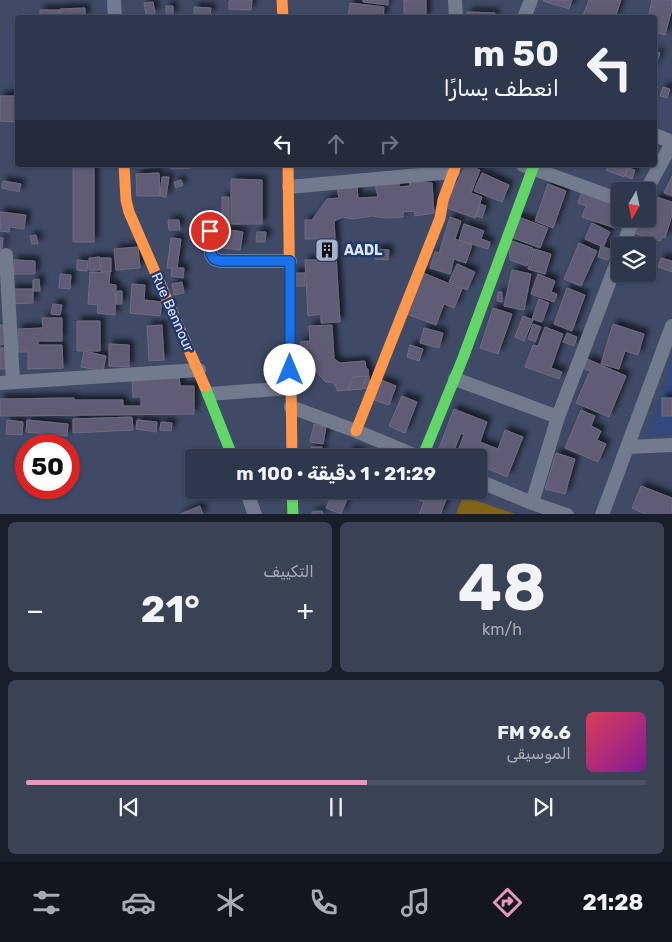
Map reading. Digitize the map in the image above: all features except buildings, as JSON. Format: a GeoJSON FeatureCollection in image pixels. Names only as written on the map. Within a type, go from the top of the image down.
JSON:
{"type":"FeatureCollection","features":[{"type":"Feature","properties":{"kind":"street"},"geometry":{"type":"LineString","coordinates":[[114,0],[115,15]]}},
{"type":"Feature","properties":{"kind":"street"},"geometry":{"type":"LineString","coordinates":[[282,0],[283,15]]}},
{"type":"Feature","properties":{"kind":"street"},"geometry":{"type":"LineString","coordinates":[[455,0],[456,15]]}},
{"type":"Feature","properties":{"kind":"street"},"geometry":{"type":"LineString","coordinates":[[525,15],[531,0]]}},
{"type":"Feature","properties":{"kind":"street"},"geometry":{"type":"LineString","coordinates":[[651,182],[672,143],[657,136]]}},
{"type":"Feature","properties":{"kind":"street","name":"Rue Bennour"},"geometry":{"type":"LineString","coordinates":[[124,167],[126,200],[129,212],[199,370],[230,449]]}},
{"type":"Feature","properties":{"kind":"street"},"geometry":{"type":"LineString","coordinates":[[288,167],[292,449]]}},
{"type":"Feature","properties":{"kind":"street"},"geometry":{"type":"LineString","coordinates":[[426,449],[455,379],[530,167]]}},
{"type":"Feature","properties":{"kind":"street"},"geometry":{"type":"LineString","coordinates":[[533,167],[611,197]]}},
{"type":"Feature","properties":{"kind":"street"},"geometry":{"type":"LineString","coordinates":[[289,187],[455,169],[443,200],[440,218],[356,431]]}},
{"type":"Feature","properties":{"kind":"street"},"geometry":{"type":"LineString","coordinates":[[210,231],[211,254],[214,259],[220,261],[290,261]]}},
{"type":"Feature","properties":{"kind":"street"},"geometry":{"type":"LineString","coordinates":[[6,255],[7,382],[199,370]]}},
{"type":"Feature","properties":{"kind":"street"},"geometry":{"type":"LineString","coordinates":[[532,503],[558,417],[611,278]]}},
{"type":"Feature","properties":{"kind":"street"},"geometry":{"type":"LineString","coordinates":[[602,514],[672,326]]}},
{"type":"Feature","properties":{"kind":"street"},"geometry":{"type":"LineString","coordinates":[[455,379],[558,417]]}},
{"type":"Feature","properties":{"kind":"street"},"geometry":{"type":"LineString","coordinates":[[210,398],[291,388]]}},
{"type":"Feature","properties":{"kind":"street"},"geometry":{"type":"LineString","coordinates":[[291,407],[400,449]]}},
{"type":"Feature","properties":{"kind":"street"},"geometry":{"type":"LineString","coordinates":[[627,447],[672,445]]}},
{"type":"Feature","properties":{"kind":"street"},"geometry":{"type":"LineString","coordinates":[[487,484],[532,503],[567,514]]}},
{"type":"Feature","properties":{"kind":"street"},"geometry":{"type":"LineString","coordinates":[[249,499],[255,514]]}},
{"type":"Feature","properties":{"kind":"street"},"geometry":{"type":"LineString","coordinates":[[292,499],[293,514]]}},
{"type":"Feature","properties":{"kind":"shaded area"},"geometry":{"type":"Polygon","coordinates":[[[672,362],[672,435],[646,436],[672,362]]]}},
{"type":"Feature","properties":{"kind":"shaded area"},"geometry":{"type":"Polygon","coordinates":[[[462,499],[472,499],[515,514],[456,514],[462,499]]]}},
{"type":"Feature","properties":{"kind":"traffic: fast"},"geometry":{"type":"LineString","coordinates":[[426,449],[463,358],[533,167]]}},
{"type":"Feature","properties":{"kind":"traffic: fast"},"geometry":{"type":"LineString","coordinates":[[205,387],[229,449]]}},
{"type":"Feature","properties":{"kind":"traffic: fast"},"geometry":{"type":"LineString","coordinates":[[292,499],[293,514]]}},
{"type":"Feature","properties":{"kind":"traffic: slow"},"geometry":{"type":"LineString","coordinates":[[282,0],[283,15]]}},
{"type":"Feature","properties":{"kind":"traffic: slow"},"geometry":{"type":"LineString","coordinates":[[124,167],[126,200],[129,212],[205,387]]}},
{"type":"Feature","properties":{"kind":"traffic: slow"},"geometry":{"type":"LineString","coordinates":[[288,167],[292,449]]}},
{"type":"Feature","properties":{"kind":"traffic: slow"},"geometry":{"type":"LineString","coordinates":[[356,431],[440,218],[443,200],[455,167]]}},
{"type":"Feature","properties":{"kind":"place","name":"AADL"},"geometry":{"type":"Point","coordinates":[327,250]}},
{"type":"Feature","properties":{"kind":"route"},"geometry":{"type":"LineString","coordinates":[[210,231],[211,254],[214,259],[220,261],[290,261],[290,370]]}}]}
